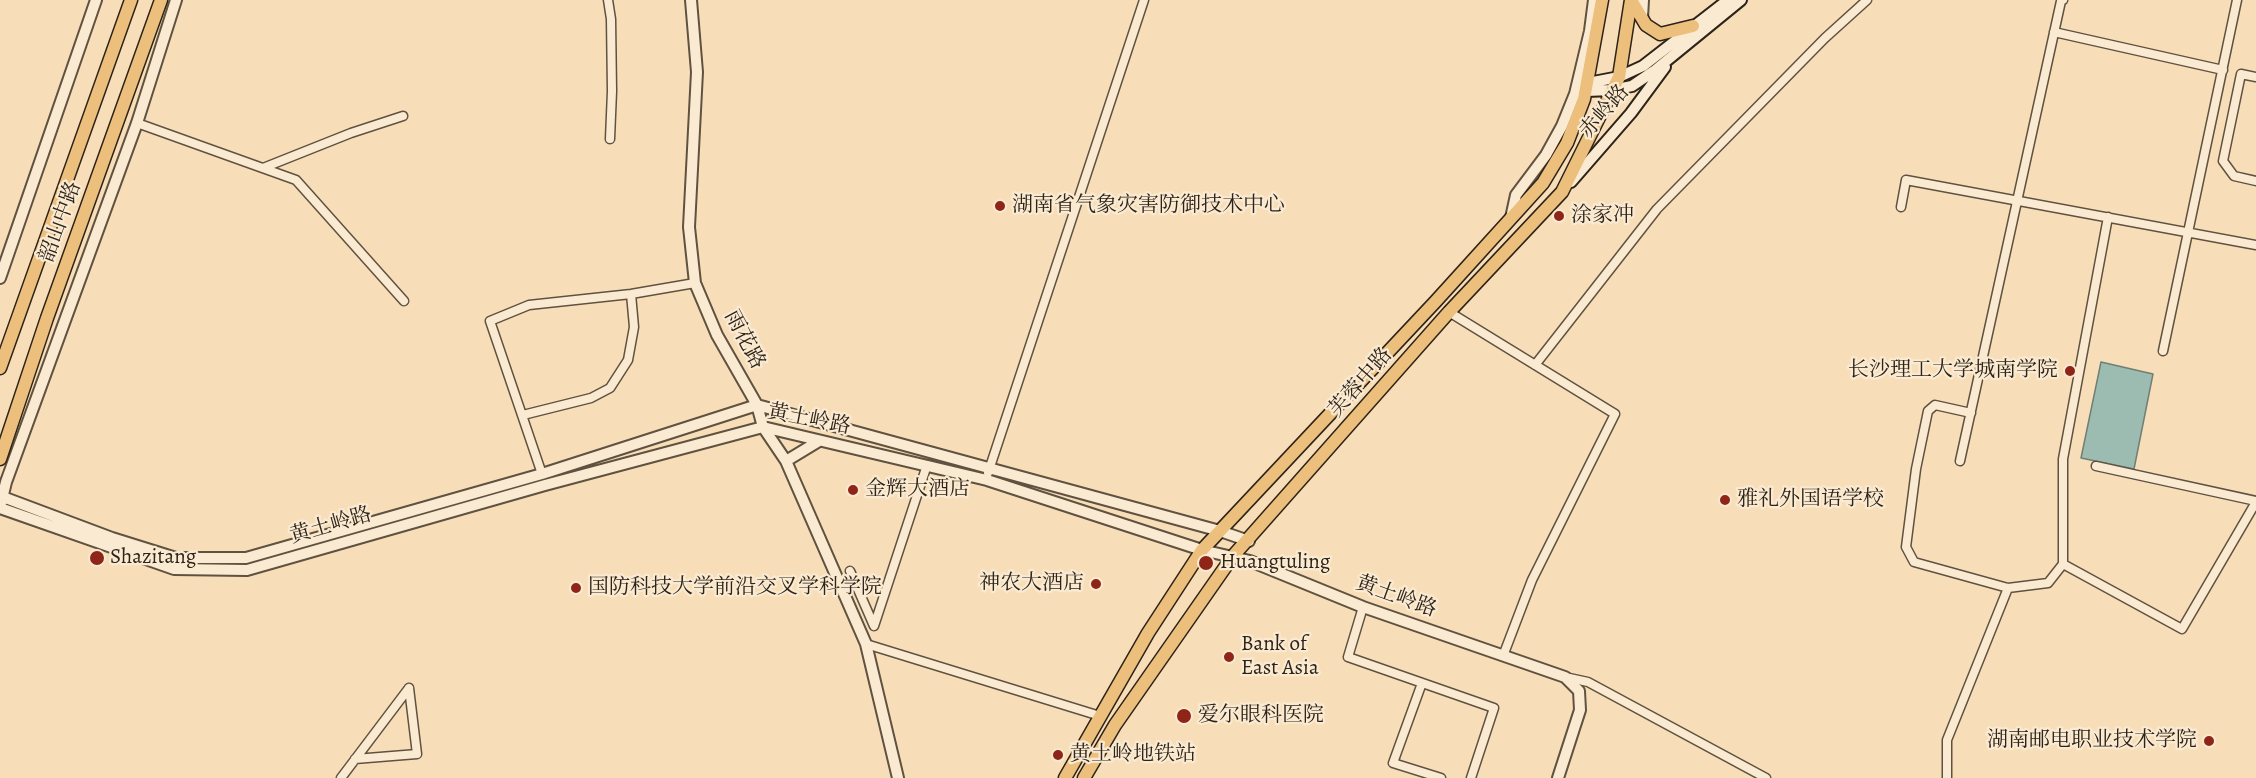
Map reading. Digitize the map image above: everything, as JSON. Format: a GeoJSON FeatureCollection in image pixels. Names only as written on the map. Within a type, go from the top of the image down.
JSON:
{"type":"FeatureCollection","features":[{"type":"Feature","properties":{"kind":"main road","name":"韶山中路"},"geometry":{"type":"LineString","coordinates":[[0,368],[131,0]]}},
{"type":"Feature","properties":{"kind":"main road","name":"韶山中路"},"geometry":{"type":"LineString","coordinates":[[0,459],[47,318],[161,0]]}},
{"type":"Feature","properties":{"kind":"main road","name":"芙蓉中路"},"geometry":{"type":"LineString","coordinates":[[1065,778],[1148,633],[1202,550],[1542,183],[1567,142],[1587,87],[1602,0]]}},
{"type":"Feature","properties":{"kind":"main road","name":"芙蓉中路"},"geometry":{"type":"LineString","coordinates":[[1084,778],[1115,725],[1233,556],[1249,541],[1449,312],[1562,192],[1619,77],[1631,0]]}},
{"type":"Feature","properties":{"kind":"main road"},"geometry":{"type":"LineString","coordinates":[[1631,0],[1646,25],[1660,34],[1694,26]]}},
{"type":"Feature","properties":{"kind":"street"},"geometry":{"type":"LineString","coordinates":[[0,278],[96,0]]}},
{"type":"Feature","properties":{"kind":"street"},"geometry":{"type":"LineString","coordinates":[[1,502],[6,482],[137,123],[176,0]]}},
{"type":"Feature","properties":{"kind":"street"},"geometry":{"type":"LineString","coordinates":[[608,0],[612,60],[610,139]]}},
{"type":"Feature","properties":{"kind":"street","name":"雨花路"},"geometry":{"type":"LineString","coordinates":[[691,0],[697,72],[689,227],[695,284],[717,335],[757,405],[763,427],[786,461],[866,644],[898,778]]}},
{"type":"Feature","properties":{"kind":"street"},"geometry":{"type":"LineString","coordinates":[[988,474],[1144,0]]}},
{"type":"Feature","properties":{"kind":"street"},"geometry":{"type":"LineString","coordinates":[[1511,218],[1516,195],[1546,155],[1562,126],[1575,94],[1590,31],[1594,0]]}},
{"type":"Feature","properties":{"kind":"street"},"geometry":{"type":"LineString","coordinates":[[1642,0],[1642,18]]}},
{"type":"Feature","properties":{"kind":"street","name":"赤岭路"},"geometry":{"type":"LineString","coordinates":[[1587,87],[1619,77],[1643,66],[1728,0]]}},
{"type":"Feature","properties":{"kind":"street","name":"赤岭路"},"geometry":{"type":"LineString","coordinates":[[1587,87],[1612,90],[1632,86],[1742,0]]}},
{"type":"Feature","properties":{"kind":"street"},"geometry":{"type":"LineString","coordinates":[[1535,365],[1657,209],[1825,38],[1867,0]]}},
{"type":"Feature","properties":{"kind":"street"},"geometry":{"type":"LineString","coordinates":[[1960,460],[2063,0]]}},
{"type":"Feature","properties":{"kind":"street"},"geometry":{"type":"LineString","coordinates":[[2163,351],[2237,0]]}},
{"type":"Feature","properties":{"kind":"street"},"geometry":{"type":"LineString","coordinates":[[2054,32],[2223,70]]}},
{"type":"Feature","properties":{"kind":"street","name":"赤岭路"},"geometry":{"type":"LineString","coordinates":[[1562,192],[1631,113],[1674,54]]}},
{"type":"Feature","properties":{"kind":"street"},"geometry":{"type":"LineString","coordinates":[[2256,77],[2241,74],[2223,161],[2234,176],[2256,181]]}},
{"type":"Feature","properties":{"kind":"street"},"geometry":{"type":"LineString","coordinates":[[263,168],[351,133],[404,116]]}},
{"type":"Feature","properties":{"kind":"street"},"geometry":{"type":"LineString","coordinates":[[137,123],[296,180],[404,302]]}},
{"type":"Feature","properties":{"kind":"street"},"geometry":{"type":"LineString","coordinates":[[1901,207],[1906,180],[2256,245]]}},
{"type":"Feature","properties":{"kind":"street"},"geometry":{"type":"LineString","coordinates":[[1971,413],[1935,405],[1928,411],[1916,469],[1906,547],[1914,562],[2008,588],[2048,583],[2063,564],[2063,459],[2108,217]]}},
{"type":"Feature","properties":{"kind":"street"},"geometry":{"type":"LineString","coordinates":[[542,474],[490,321],[529,305],[631,294],[695,284]]}},
{"type":"Feature","properties":{"kind":"street"},"geometry":{"type":"LineString","coordinates":[[523,415],[591,398],[610,388],[628,360],[634,327],[631,294]]}},
{"type":"Feature","properties":{"kind":"street"},"geometry":{"type":"LineString","coordinates":[[1449,312],[1615,414],[1532,580],[1503,656]]}},
{"type":"Feature","properties":{"kind":"street","name":"黄土岭路"},"geometry":{"type":"LineString","coordinates":[[1,502],[176,558],[246,558],[542,474],[757,405],[988,474],[1220,531],[1249,541]]}},
{"type":"Feature","properties":{"kind":"street","name":"黄土岭路"},"geometry":{"type":"LineString","coordinates":[[1,502],[174,569],[247,570],[545,484],[763,427],[927,465],[988,474],[1202,550],[1233,556],[1363,607],[1565,677]]}},
{"type":"Feature","properties":{"kind":"street"},"geometry":{"type":"LineString","coordinates":[[786,461],[819,441]]}},
{"type":"Feature","properties":{"kind":"street"},"geometry":{"type":"LineString","coordinates":[[850,571],[874,626],[927,465]]}},
{"type":"Feature","properties":{"kind":"street"},"geometry":{"type":"LineString","coordinates":[[2063,564],[2182,629],[2256,502],[2096,466]]}},
{"type":"Feature","properties":{"kind":"street"},"geometry":{"type":"LineString","coordinates":[[1947,778],[1947,740],[2008,588]]}},
{"type":"Feature","properties":{"kind":"street"},"geometry":{"type":"LineString","coordinates":[[1363,607],[1348,657],[1494,708],[1471,778]]}},
{"type":"Feature","properties":{"kind":"street"},"geometry":{"type":"LineString","coordinates":[[866,644],[1100,716]]}},
{"type":"Feature","properties":{"kind":"street"},"geometry":{"type":"LineString","coordinates":[[1558,778],[1580,710],[1579,690],[1565,677]]}},
{"type":"Feature","properties":{"kind":"street"},"geometry":{"type":"LineString","coordinates":[[1565,677],[1588,682],[1766,778]]}},
{"type":"Feature","properties":{"kind":"street"},"geometry":{"type":"LineString","coordinates":[[1422,683],[1393,763],[1441,778]]}},
{"type":"Feature","properties":{"kind":"street"},"geometry":{"type":"LineString","coordinates":[[341,778],[355,759],[389,715],[409,688],[417,754],[355,759]]}},
{"type":"Feature","properties":{"kind":"water"},"geometry":{"type":"Polygon","coordinates":[[[2101,362],[2153,374],[2134,469],[2081,458],[2101,362]]]}},
{"type":"Feature","properties":{"kind":"place","name":"湖南省气象灾害防御技术中心"},"geometry":{"type":"Point","coordinates":[1000,206]}},
{"type":"Feature","properties":{"kind":"place","name":"涂家冲"},"geometry":{"type":"Point","coordinates":[1559,216]}},
{"type":"Feature","properties":{"kind":"place","name":"长沙理工大学城南学院"},"geometry":{"type":"Point","coordinates":[2070,371]}},
{"type":"Feature","properties":{"kind":"place","name":"金辉大酒店"},"geometry":{"type":"Point","coordinates":[853,490]}},
{"type":"Feature","properties":{"kind":"place","name":"雅礼外国语学校"},"geometry":{"type":"Point","coordinates":[1725,500]}},
{"type":"Feature","properties":{"kind":"place","name":"Shazitang"},"geometry":{"type":"Point","coordinates":[97,558]}},
{"type":"Feature","properties":{"kind":"place","name":"Huangtuling"},"geometry":{"type":"Point","coordinates":[1206,563]}},
{"type":"Feature","properties":{"kind":"place","name":"神农大酒店"},"geometry":{"type":"Point","coordinates":[1096,584]}},
{"type":"Feature","properties":{"kind":"place","name":"国防科技大学前沿交叉学科学院"},"geometry":{"type":"Point","coordinates":[576,588]}},
{"type":"Feature","properties":{"kind":"place","name":"Bank of East Asia"},"geometry":{"type":"Point","coordinates":[1229,657]}},
{"type":"Feature","properties":{"kind":"place","name":"爱尔眼科医院"},"geometry":{"type":"Point","coordinates":[1184,716]}},
{"type":"Feature","properties":{"kind":"place","name":"湖南邮电职业技术学院"},"geometry":{"type":"Point","coordinates":[2209,741]}},
{"type":"Feature","properties":{"kind":"place","name":"黄土岭地铁站"},"geometry":{"type":"Point","coordinates":[1058,755]}}]}
